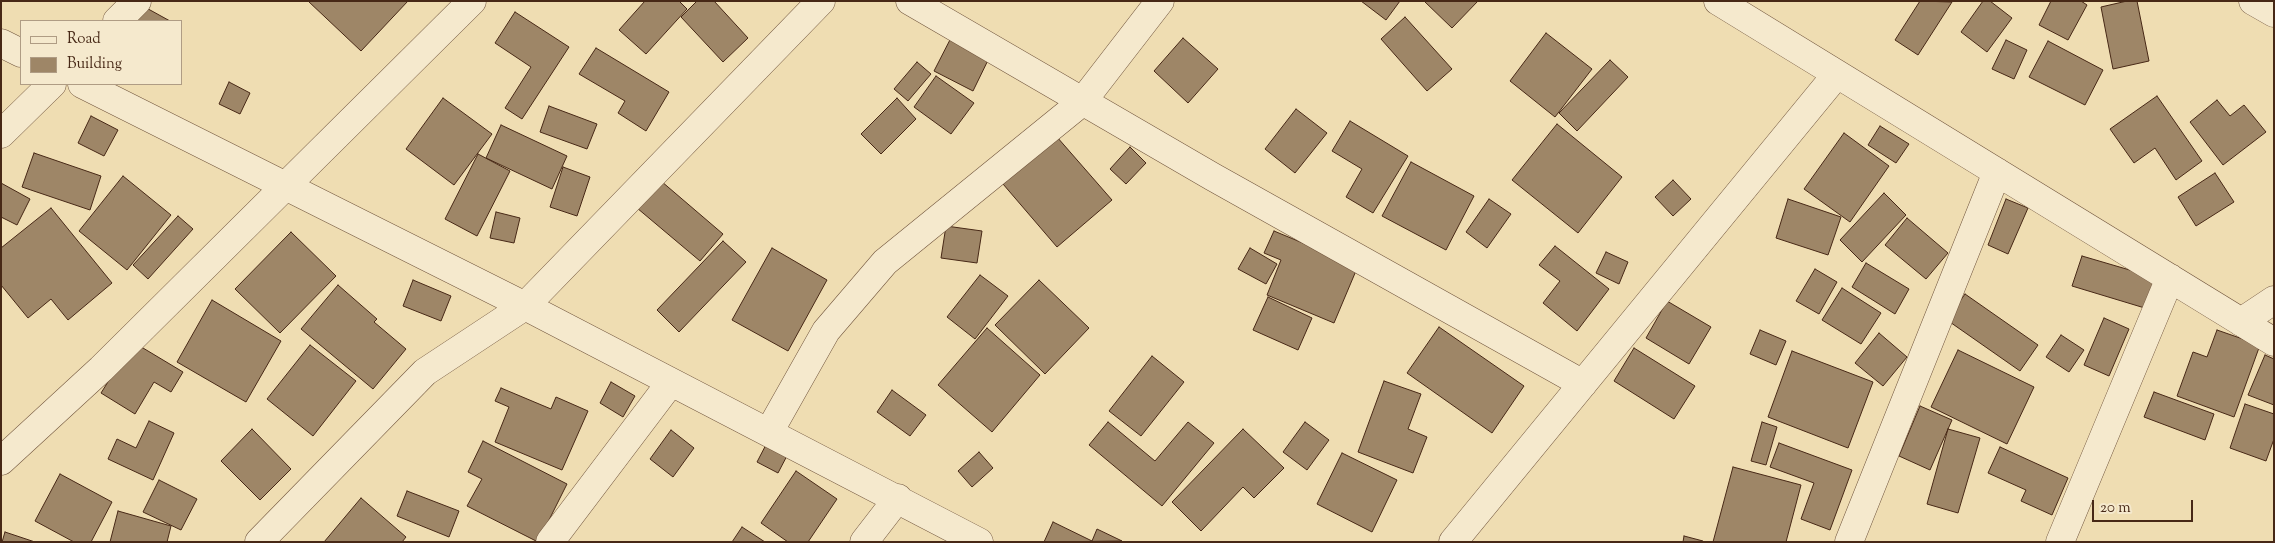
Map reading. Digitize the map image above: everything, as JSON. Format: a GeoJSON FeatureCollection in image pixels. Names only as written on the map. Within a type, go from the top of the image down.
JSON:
{"type":"FeatureCollection","features":[{"type":"Feature","properties":{"kind":"street"},"geometry":{"type":"LineString","coordinates":[[117,20],[137,1]]}},
{"type":"Feature","properties":{"kind":"street"},"geometry":{"type":"LineString","coordinates":[[1,461],[101,369],[472,1]]}},
{"type":"Feature","properties":{"kind":"street"},"geometry":{"type":"LineString","coordinates":[[258,542],[425,372],[524,306],[820,1]]}},
{"type":"Feature","properties":{"kind":"street"},"geometry":{"type":"LineString","coordinates":[[910,1],[1212,177],[1583,384]]}},
{"type":"Feature","properties":{"kind":"street"},"geometry":{"type":"LineString","coordinates":[[769,432],[826,331],[884,262],[1082,102],[1160,1]]}},
{"type":"Feature","properties":{"kind":"street"},"geometry":{"type":"LineString","coordinates":[[1718,1],[2274,342]]}},
{"type":"Feature","properties":{"kind":"street"},"geometry":{"type":"LineString","coordinates":[[2253,1],[2274,13]]}},
{"type":"Feature","properties":{"kind":"street"},"geometry":{"type":"LineString","coordinates":[[1,43],[20,52]]}},
{"type":"Feature","properties":{"kind":"street"},"geometry":{"type":"LineString","coordinates":[[1453,542],[1837,74]]}},
{"type":"Feature","properties":{"kind":"street"},"geometry":{"type":"LineString","coordinates":[[1,134],[51,85]]}},
{"type":"Feature","properties":{"kind":"street"},"geometry":{"type":"LineString","coordinates":[[84,85],[524,306],[980,542]]}},
{"type":"Feature","properties":{"kind":"street"},"geometry":{"type":"LineString","coordinates":[[1849,542],[1997,172]]}},
{"type":"Feature","properties":{"kind":"street"},"geometry":{"type":"LineString","coordinates":[[2060,542],[2170,278]]}},
{"type":"Feature","properties":{"kind":"street"},"geometry":{"type":"LineString","coordinates":[[2241,322],[2274,300]]}},
{"type":"Feature","properties":{"kind":"street"},"geometry":{"type":"LineString","coordinates":[[550,542],[670,382]]}},
{"type":"Feature","properties":{"kind":"street"},"geometry":{"type":"LineString","coordinates":[[864,542],[898,498]]}},
{"type":"Feature","properties":{"kind":"building"},"geometry":{"type":"Polygon","coordinates":[[[308,1],[408,1],[361,51],[308,1]]]}},
{"type":"Feature","properties":{"kind":"building"},"geometry":{"type":"Polygon","coordinates":[[[645,1],[679,1],[687,9],[646,54],[619,30],[645,1]]]}},
{"type":"Feature","properties":{"kind":"building"},"geometry":{"type":"Polygon","coordinates":[[[697,1],[714,1],[748,38],[723,62],[681,17],[697,1]]]}},
{"type":"Feature","properties":{"kind":"building"},"geometry":{"type":"Polygon","coordinates":[[[1361,1],[1400,1],[1386,20],[1361,1]]]}},
{"type":"Feature","properties":{"kind":"building"},"geometry":{"type":"Polygon","coordinates":[[[1424,1],[1478,1],[1452,28],[1424,1]]]}},
{"type":"Feature","properties":{"kind":"building"},"geometry":{"type":"Polygon","coordinates":[[[1920,1],[1952,2],[1918,55],[1895,40],[1920,1]]]}},
{"type":"Feature","properties":{"kind":"building"},"geometry":{"type":"Polygon","coordinates":[[[1983,1],[1990,1],[2012,18],[1987,52],[1961,32],[1983,1]]]}},
{"type":"Feature","properties":{"kind":"building"},"geometry":{"type":"Polygon","coordinates":[[[2051,1],[2081,1],[2087,5],[2068,40],[2039,25],[2051,1]]]}},
{"type":"Feature","properties":{"kind":"building"},"geometry":{"type":"Polygon","coordinates":[[[2127,1],[2137,1],[2149,61],[2113,69],[2101,7],[2127,1]]]}},
{"type":"Feature","properties":{"kind":"building"},"geometry":{"type":"Polygon","coordinates":[[[141,5],[168,20],[133,20],[141,5]]]}},
{"type":"Feature","properties":{"kind":"building"},"geometry":{"type":"Polygon","coordinates":[[[515,12],[569,47],[522,119],[505,108],[531,67],[495,43],[515,12]]]}},
{"type":"Feature","properties":{"kind":"building"},"geometry":{"type":"Polygon","coordinates":[[[1405,17],[1452,69],[1427,91],[1381,39],[1405,17]]]}},
{"type":"Feature","properties":{"kind":"building"},"geometry":{"type":"Polygon","coordinates":[[[954,32],[992,52],[973,91],[934,71],[954,32]]]}},
{"type":"Feature","properties":{"kind":"building"},"geometry":{"type":"Polygon","coordinates":[[[1546,33],[1592,69],[1555,117],[1510,81],[1546,33]]]}},
{"type":"Feature","properties":{"kind":"building"},"geometry":{"type":"Polygon","coordinates":[[[1183,38],[1218,69],[1188,103],[1154,71],[1183,38]]]}},
{"type":"Feature","properties":{"kind":"building"},"geometry":{"type":"Polygon","coordinates":[[[2006,40],[2027,50],[2014,79],[1992,69],[2006,40]]]}},
{"type":"Feature","properties":{"kind":"building"},"geometry":{"type":"Polygon","coordinates":[[[2048,41],[2103,70],[2085,105],[2029,77],[2048,41]]]}},
{"type":"Feature","properties":{"kind":"building"},"geometry":{"type":"Polygon","coordinates":[[[596,48],[669,92],[646,131],[618,113],[625,101],[579,74],[596,48]]]}},
{"type":"Feature","properties":{"kind":"building"},"geometry":{"type":"Polygon","coordinates":[[[1610,60],[1628,77],[1577,131],[1559,113],[1610,60]]]}},
{"type":"Feature","properties":{"kind":"building"},"geometry":{"type":"Polygon","coordinates":[[[917,62],[931,74],[908,101],[894,89],[917,62]]]}},
{"type":"Feature","properties":{"kind":"building"},"geometry":{"type":"Polygon","coordinates":[[[936,76],[974,103],[951,134],[914,107],[936,76]]]}},
{"type":"Feature","properties":{"kind":"building"},"geometry":{"type":"Polygon","coordinates":[[[229,82],[250,93],[240,114],[219,104],[229,82]]]}},
{"type":"Feature","properties":{"kind":"building"},"geometry":{"type":"Polygon","coordinates":[[[2157,96],[2202,161],[2176,180],[2155,148],[2134,163],[2110,129],[2157,96]]]}},
{"type":"Feature","properties":{"kind":"building"},"geometry":{"type":"Polygon","coordinates":[[[443,98],[492,134],[454,185],[406,149],[443,98]]]}},
{"type":"Feature","properties":{"kind":"building"},"geometry":{"type":"Polygon","coordinates":[[[897,98],[916,119],[881,154],[861,134],[897,98]]]}},
{"type":"Feature","properties":{"kind":"building"},"geometry":{"type":"Polygon","coordinates":[[[2217,100],[2230,116],[2244,105],[2266,132],[2223,165],[2190,122],[2217,100]]]}},
{"type":"Feature","properties":{"kind":"building"},"geometry":{"type":"Polygon","coordinates":[[[549,106],[597,124],[587,149],[540,132],[549,106]]]}},
{"type":"Feature","properties":{"kind":"building"},"geometry":{"type":"Polygon","coordinates":[[[1296,109],[1327,133],[1295,173],[1265,149],[1296,109]]]}},
{"type":"Feature","properties":{"kind":"building"},"geometry":{"type":"Polygon","coordinates":[[[91,116],[118,130],[104,156],[78,143],[91,116]]]}},
{"type":"Feature","properties":{"kind":"building"},"geometry":{"type":"Polygon","coordinates":[[[1350,121],[1408,156],[1373,213],[1346,197],[1362,169],[1332,151],[1350,121]]]}},
{"type":"Feature","properties":{"kind":"building"},"geometry":{"type":"Polygon","coordinates":[[[1557,124],[1622,177],[1578,233],[1512,180],[1557,124]]]}},
{"type":"Feature","properties":{"kind":"building"},"geometry":{"type":"Polygon","coordinates":[[[501,125],[567,156],[552,189],[486,158],[501,125]]]}},
{"type":"Feature","properties":{"kind":"building"},"geometry":{"type":"Polygon","coordinates":[[[1880,126],[1909,144],[1896,163],[1868,145],[1880,126]]]}},
{"type":"Feature","properties":{"kind":"building"},"geometry":{"type":"Polygon","coordinates":[[[1844,133],[1889,166],[1850,222],[1804,189],[1844,133]]]}},
{"type":"Feature","properties":{"kind":"building"},"geometry":{"type":"Polygon","coordinates":[[[1057,137],[1112,200],[1057,247],[1003,184],[1057,137]]]}},
{"type":"Feature","properties":{"kind":"building"},"geometry":{"type":"Polygon","coordinates":[[[1130,147],[1146,163],[1126,184],[1110,169],[1130,147]]]}},
{"type":"Feature","properties":{"kind":"building"},"geometry":{"type":"Polygon","coordinates":[[[34,153],[101,176],[90,210],[22,187],[34,153]]]}},
{"type":"Feature","properties":{"kind":"building"},"geometry":{"type":"Polygon","coordinates":[[[478,154],[510,171],[477,236],[445,219],[478,154]]]}},
{"type":"Feature","properties":{"kind":"building"},"geometry":{"type":"Polygon","coordinates":[[[1411,162],[1474,196],[1446,250],[1382,216],[1411,162]]]}},
{"type":"Feature","properties":{"kind":"building"},"geometry":{"type":"Polygon","coordinates":[[[563,167],[590,177],[577,216],[550,207],[563,167]]]}},
{"type":"Feature","properties":{"kind":"building"},"geometry":{"type":"Polygon","coordinates":[[[2215,173],[2234,202],[2196,226],[2178,197],[2215,173]]]}},
{"type":"Feature","properties":{"kind":"building"},"geometry":{"type":"Polygon","coordinates":[[[123,176],[171,215],[127,270],[79,231],[123,176]]]}},
{"type":"Feature","properties":{"kind":"building"},"geometry":{"type":"Polygon","coordinates":[[[1673,180],[1691,199],[1673,216],[1655,197],[1673,180]]]}},
{"type":"Feature","properties":{"kind":"building"},"geometry":{"type":"Polygon","coordinates":[[[661,181],[723,234],[700,261],[637,208],[661,181]]]}},
{"type":"Feature","properties":{"kind":"building"},"geometry":{"type":"Polygon","coordinates":[[[1,183],[30,199],[17,225],[1,217],[1,183]]]}},
{"type":"Feature","properties":{"kind":"building"},"geometry":{"type":"Polygon","coordinates":[[[1884,193],[1906,215],[1862,262],[1840,240],[1884,193]]]}},
{"type":"Feature","properties":{"kind":"building"},"geometry":{"type":"Polygon","coordinates":[[[1489,199],[1511,214],[1487,248],[1466,232],[1489,199]]]}},
{"type":"Feature","properties":{"kind":"building"},"geometry":{"type":"Polygon","coordinates":[[[1788,199],[1841,217],[1828,255],[1776,238],[1788,199]]]}},
{"type":"Feature","properties":{"kind":"building"},"geometry":{"type":"Polygon","coordinates":[[[2006,199],[2028,208],[2008,254],[1988,245],[2006,199]]]}},
{"type":"Feature","properties":{"kind":"building"},"geometry":{"type":"Polygon","coordinates":[[[51,208],[112,283],[68,320],[51,299],[28,318],[1,285],[1,248],[51,208]]]}},
{"type":"Feature","properties":{"kind":"building"},"geometry":{"type":"Polygon","coordinates":[[[496,212],[520,218],[514,243],[490,238],[496,212]]]}},
{"type":"Feature","properties":{"kind":"building"},"geometry":{"type":"Polygon","coordinates":[[[178,216],[193,229],[148,279],[133,265],[178,216]]]}},
{"type":"Feature","properties":{"kind":"building"},"geometry":{"type":"Polygon","coordinates":[[[1907,218],[1948,253],[1926,279],[1885,245],[1907,218]]]}},
{"type":"Feature","properties":{"kind":"building"},"geometry":{"type":"Polygon","coordinates":[[[946,226],[982,231],[977,263],[941,258],[946,226]]]}},
{"type":"Feature","properties":{"kind":"building"},"geometry":{"type":"Polygon","coordinates":[[[1274,231],[1358,266],[1334,323],[1267,295],[1281,260],[1264,253],[1274,231]]]}},
{"type":"Feature","properties":{"kind":"building"},"geometry":{"type":"Polygon","coordinates":[[[291,232],[336,276],[280,333],[235,289],[291,232]]]}},
{"type":"Feature","properties":{"kind":"building"},"geometry":{"type":"Polygon","coordinates":[[[723,241],[746,262],[679,332],[657,310],[723,241]]]}},
{"type":"Feature","properties":{"kind":"building"},"geometry":{"type":"Polygon","coordinates":[[[1555,246],[1609,289],[1577,331],[1543,303],[1560,281],[1539,265],[1555,246]]]}},
{"type":"Feature","properties":{"kind":"building"},"geometry":{"type":"Polygon","coordinates":[[[772,248],[827,280],[788,351],[732,320],[772,248]]]}},
{"type":"Feature","properties":{"kind":"building"},"geometry":{"type":"Polygon","coordinates":[[[1250,248],[1277,264],[1266,284],[1238,269],[1250,248]]]}},
{"type":"Feature","properties":{"kind":"building"},"geometry":{"type":"Polygon","coordinates":[[[1606,252],[1628,262],[1619,284],[1596,273],[1606,252]]]}},
{"type":"Feature","properties":{"kind":"building"},"geometry":{"type":"Polygon","coordinates":[[[2082,256],[2157,278],[2148,309],[2072,286],[2082,256]]]}},
{"type":"Feature","properties":{"kind":"building"},"geometry":{"type":"Polygon","coordinates":[[[1866,263],[1909,289],[1895,314],[1852,287],[1866,263]]]}},
{"type":"Feature","properties":{"kind":"building"},"geometry":{"type":"Polygon","coordinates":[[[1815,269],[1837,282],[1819,314],[1796,301],[1815,269]]]}},
{"type":"Feature","properties":{"kind":"building"},"geometry":{"type":"Polygon","coordinates":[[[980,275],[1008,296],[975,339],[947,317],[980,275]]]}},
{"type":"Feature","properties":{"kind":"building"},"geometry":{"type":"Polygon","coordinates":[[[413,280],[451,296],[441,321],[403,306],[413,280]]]}},
{"type":"Feature","properties":{"kind":"building"},"geometry":{"type":"Polygon","coordinates":[[[1039,280],[1089,328],[1045,374],[995,325],[1039,280]]]}},
{"type":"Feature","properties":{"kind":"building"},"geometry":{"type":"Polygon","coordinates":[[[338,285],[377,319],[374,322],[406,349],[373,389],[301,329],[338,285]]]}},
{"type":"Feature","properties":{"kind":"building"},"geometry":{"type":"Polygon","coordinates":[[[1842,288],[1881,313],[1861,344],[1822,320],[1842,288]]]}},
{"type":"Feature","properties":{"kind":"building"},"geometry":{"type":"Polygon","coordinates":[[[1965,294],[2038,345],[2020,371],[1947,320],[1965,294]]]}},
{"type":"Feature","properties":{"kind":"building"},"geometry":{"type":"Polygon","coordinates":[[[1268,297],[1312,318],[1298,350],[1253,330],[1268,297]]]}},
{"type":"Feature","properties":{"kind":"building"},"geometry":{"type":"Polygon","coordinates":[[[212,300],[281,341],[246,402],[177,362],[212,300]]]}},
{"type":"Feature","properties":{"kind":"building"},"geometry":{"type":"Polygon","coordinates":[[[1667,301],[1711,327],[1689,364],[1646,338],[1667,301]]]}},
{"type":"Feature","properties":{"kind":"building"},"geometry":{"type":"Polygon","coordinates":[[[2104,318],[2129,329],[2109,376],[2084,365],[2104,318]]]}},
{"type":"Feature","properties":{"kind":"building"},"geometry":{"type":"Polygon","coordinates":[[[1439,327],[1524,386],[1492,433],[1407,373],[1439,327]]]}},
{"type":"Feature","properties":{"kind":"building"},"geometry":{"type":"Polygon","coordinates":[[[987,328],[1040,375],[992,432],[938,385],[987,328]]]}},
{"type":"Feature","properties":{"kind":"building"},"geometry":{"type":"Polygon","coordinates":[[[1760,330],[1786,341],[1776,365],[1750,354],[1760,330]]]}},
{"type":"Feature","properties":{"kind":"building"},"geometry":{"type":"Polygon","coordinates":[[[2217,330],[2260,345],[2234,417],[2177,396],[2193,352],[2207,357],[2217,330]]]}},
{"type":"Feature","properties":{"kind":"building"},"geometry":{"type":"Polygon","coordinates":[[[1879,333],[1907,357],[1883,386],[1855,363],[1879,333]]]}},
{"type":"Feature","properties":{"kind":"building"},"geometry":{"type":"Polygon","coordinates":[[[2061,335],[2084,350],[2069,372],[2046,357],[2061,335]]]}},
{"type":"Feature","properties":{"kind":"building"},"geometry":{"type":"Polygon","coordinates":[[[133,342],[183,372],[171,392],[154,382],[135,414],[101,393],[133,342]]]}},
{"type":"Feature","properties":{"kind":"building"},"geometry":{"type":"Polygon","coordinates":[[[310,345],[356,381],[313,436],[267,399],[310,345]]]}},
{"type":"Feature","properties":{"kind":"building"},"geometry":{"type":"Polygon","coordinates":[[[1634,348],[1695,386],[1674,419],[1614,381],[1634,348]]]}},
{"type":"Feature","properties":{"kind":"building"},"geometry":{"type":"Polygon","coordinates":[[[1958,350],[2034,387],[2007,444],[1931,407],[1958,350]]]}},
{"type":"Feature","properties":{"kind":"building"},"geometry":{"type":"Polygon","coordinates":[[[1792,351],[1873,382],[1848,448],[1768,417],[1792,351]]]}},
{"type":"Feature","properties":{"kind":"building"},"geometry":{"type":"Polygon","coordinates":[[[2265,355],[2274,359],[2274,405],[2248,395],[2265,355]]]}},
{"type":"Feature","properties":{"kind":"building"},"geometry":{"type":"Polygon","coordinates":[[[1152,356],[1184,382],[1141,436],[1109,411],[1152,356]]]}},
{"type":"Feature","properties":{"kind":"building"},"geometry":{"type":"Polygon","coordinates":[[[1384,381],[1421,394],[1408,429],[1427,437],[1413,473],[1358,452],[1384,381]]]}},
{"type":"Feature","properties":{"kind":"building"},"geometry":{"type":"Polygon","coordinates":[[[611,382],[635,396],[623,417],[600,403],[611,382]]]}},
{"type":"Feature","properties":{"kind":"building"},"geometry":{"type":"Polygon","coordinates":[[[501,388],[551,409],[556,397],[588,411],[562,470],[495,442],[509,407],[495,401],[501,388]]]}},
{"type":"Feature","properties":{"kind":"building"},"geometry":{"type":"Polygon","coordinates":[[[892,390],[926,415],[910,436],[877,412],[892,390]]]}},
{"type":"Feature","properties":{"kind":"building"},"geometry":{"type":"Polygon","coordinates":[[[2154,392],[2214,414],[2205,440],[2144,417],[2154,392]]]}},
{"type":"Feature","properties":{"kind":"building"},"geometry":{"type":"Polygon","coordinates":[[[2245,404],[2274,414],[2274,439],[2266,461],[2230,448],[2245,404]]]}},
{"type":"Feature","properties":{"kind":"building"},"geometry":{"type":"Polygon","coordinates":[[[1920,406],[1952,420],[1930,470],[1899,456],[1920,406]]]}},
{"type":"Feature","properties":{"kind":"building"},"geometry":{"type":"Polygon","coordinates":[[[149,421],[174,433],[153,480],[108,459],[117,439],[136,448],[149,421]]]}},
{"type":"Feature","properties":{"kind":"building"},"geometry":{"type":"Polygon","coordinates":[[[1108,422],[1155,461],[1188,422],[1214,443],[1162,506],[1089,445],[1108,422]]]}},
{"type":"Feature","properties":{"kind":"building"},"geometry":{"type":"Polygon","coordinates":[[[1305,422],[1329,440],[1307,470],[1283,452],[1305,422]]]}},
{"type":"Feature","properties":{"kind":"building"},"geometry":{"type":"Polygon","coordinates":[[[1762,422],[1777,427],[1766,465],[1751,461],[1762,422]]]}},
{"type":"Feature","properties":{"kind":"building"},"geometry":{"type":"Polygon","coordinates":[[[252,429],[291,469],[260,500],[221,461],[252,429]]]}},
{"type":"Feature","properties":{"kind":"building"},"geometry":{"type":"Polygon","coordinates":[[[1243,429],[1284,468],[1254,498],[1243,487],[1201,531],[1172,502],[1243,429]]]}},
{"type":"Feature","properties":{"kind":"building"},"geometry":{"type":"Polygon","coordinates":[[[1948,429],[1980,438],[1958,513],[1927,504],[1948,429]]]}},
{"type":"Feature","properties":{"kind":"building"},"geometry":{"type":"Polygon","coordinates":[[[671,430],[694,448],[673,477],[650,459],[671,430]]]}},
{"type":"Feature","properties":{"kind":"building"},"geometry":{"type":"Polygon","coordinates":[[[769,439],[790,450],[778,473],[757,462],[769,439]]]}},
{"type":"Feature","properties":{"kind":"building"},"geometry":{"type":"Polygon","coordinates":[[[483,441],[567,484],[538,542],[467,506],[482,479],[468,472],[483,441]]]}},
{"type":"Feature","properties":{"kind":"building"},"geometry":{"type":"Polygon","coordinates":[[[1779,443],[1852,470],[1830,530],[1801,519],[1814,483],[1770,467],[1779,443]]]}},
{"type":"Feature","properties":{"kind":"building"},"geometry":{"type":"Polygon","coordinates":[[[2000,447],[2068,478],[2052,515],[2021,501],[2026,490],[1988,473],[2000,447]]]}},
{"type":"Feature","properties":{"kind":"building"},"geometry":{"type":"Polygon","coordinates":[[[979,452],[993,468],[972,487],[958,471],[979,452]]]}},
{"type":"Feature","properties":{"kind":"building"},"geometry":{"type":"Polygon","coordinates":[[[1342,453],[1397,480],[1372,532],[1317,504],[1342,453]]]}},
{"type":"Feature","properties":{"kind":"building"},"geometry":{"type":"Polygon","coordinates":[[[1733,467],[1801,485],[1786,542],[1713,542],[1733,467]]]}},
{"type":"Feature","properties":{"kind":"building"},"geometry":{"type":"Polygon","coordinates":[[[796,471],[837,499],[808,542],[788,542],[761,523],[796,471]]]}},
{"type":"Feature","properties":{"kind":"building"},"geometry":{"type":"Polygon","coordinates":[[[60,474],[112,502],[91,542],[74,542],[35,521],[60,474]]]}},
{"type":"Feature","properties":{"kind":"building"},"geometry":{"type":"Polygon","coordinates":[[[159,480],[197,499],[181,530],[143,512],[159,480]]]}},
{"type":"Feature","properties":{"kind":"building"},"geometry":{"type":"Polygon","coordinates":[[[407,491],[459,511],[449,537],[397,516],[407,491]]]}},
{"type":"Feature","properties":{"kind":"building"},"geometry":{"type":"Polygon","coordinates":[[[361,498],[406,537],[402,542],[324,542],[361,498]]]}},
{"type":"Feature","properties":{"kind":"building"},"geometry":{"type":"Polygon","coordinates":[[[118,511],[171,526],[167,542],[110,542],[118,511]]]}},
{"type":"Feature","properties":{"kind":"building"},"geometry":{"type":"Polygon","coordinates":[[[1053,522],[1092,541],[1097,529],[1122,541],[1044,542],[1053,522]]]}},
{"type":"Feature","properties":{"kind":"building"},"geometry":{"type":"Polygon","coordinates":[[[742,527],[765,542],[732,542],[742,527]]]}},
{"type":"Feature","properties":{"kind":"building"},"geometry":{"type":"Polygon","coordinates":[[[5,532],[35,542],[2,542],[5,532]]]}},
{"type":"Feature","properties":{"kind":"building"},"geometry":{"type":"Polygon","coordinates":[[[1684,536],[1703,541],[1703,542],[1683,542],[1684,536]]]}}]}
